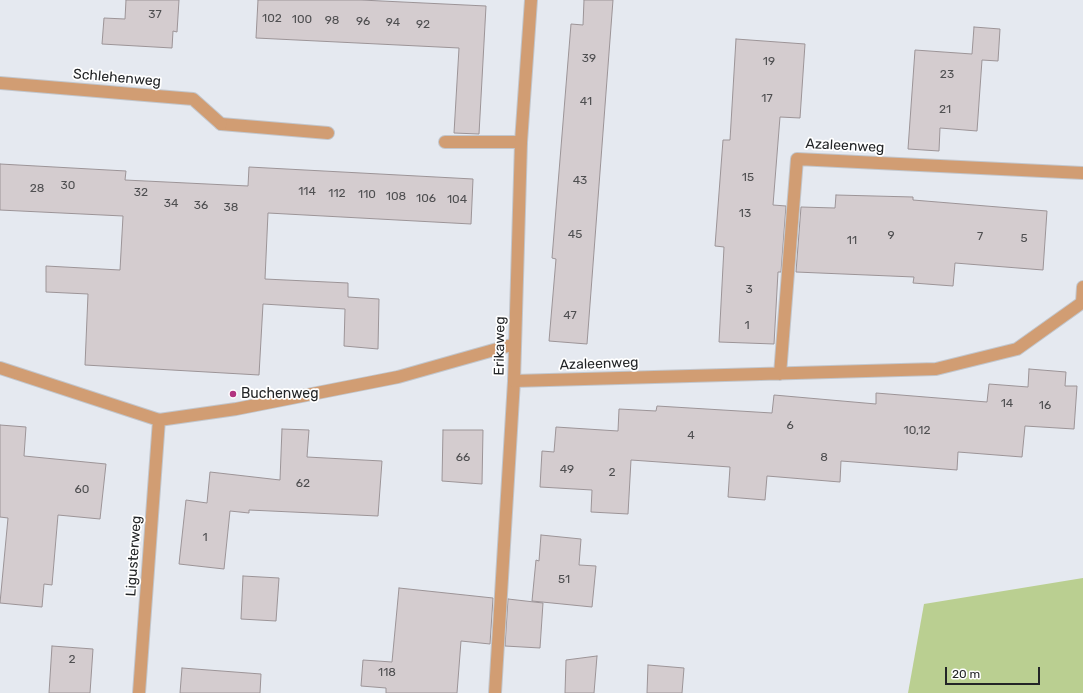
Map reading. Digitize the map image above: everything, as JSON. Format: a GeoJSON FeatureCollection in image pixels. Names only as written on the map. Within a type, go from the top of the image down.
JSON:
{"type":"FeatureCollection","features":[{"type":"Feature","properties":{"kind":"street","name":"Erikaweg"},"geometry":{"type":"LineString","coordinates":[[495,693],[514,381],[522,142],[531,0]]}},
{"type":"Feature","properties":{"kind":"street","name":"Schlehenweg"},"geometry":{"type":"LineString","coordinates":[[0,83],[193,99],[221,124],[328,133]]}},
{"type":"Feature","properties":{"kind":"street"},"geometry":{"type":"LineString","coordinates":[[445,142],[522,142]]}},
{"type":"Feature","properties":{"kind":"street","name":"Azaleenweg"},"geometry":{"type":"LineString","coordinates":[[780,374],[797,159],[1083,173]]}},
{"type":"Feature","properties":{"kind":"street","name":"Azaleenweg"},"geometry":{"type":"LineString","coordinates":[[514,381],[936,369],[1017,349],[1083,302],[1083,287]]}},
{"type":"Feature","properties":{"kind":"street"},"geometry":{"type":"LineString","coordinates":[[0,368],[159,420],[236,409],[398,377],[515,344]]}},
{"type":"Feature","properties":{"kind":"street","name":"Ligusterweg"},"geometry":{"type":"LineString","coordinates":[[139,693],[159,420]]}},
{"type":"Feature","properties":{"kind":"green space"},"geometry":{"type":"Polygon","coordinates":[[[1083,578],[1083,693],[908,693],[924,604],[1083,578]]]}},
{"type":"Feature","properties":{"kind":"building"},"geometry":{"type":"Polygon","coordinates":[[[126,0],[179,0],[177,32],[173,31],[172,48],[102,44],[104,18],[125,19],[126,0]]]}},
{"type":"Feature","properties":{"kind":"building"},"geometry":{"type":"Polygon","coordinates":[[[258,0],[361,0],[486,6],[479,134],[454,133],[459,48],[256,38],[258,0]]]}},
{"type":"Feature","properties":{"kind":"building"},"geometry":{"type":"Polygon","coordinates":[[[584,0],[613,0],[587,344],[549,341],[556,259],[552,258],[571,24],[583,25],[584,0]]]}},
{"type":"Feature","properties":{"kind":"building"},"geometry":{"type":"Polygon","coordinates":[[[974,27],[1000,29],[998,61],[982,60],[977,131],[940,128],[939,151],[908,149],[915,50],[972,54],[974,27]]]}},
{"type":"Feature","properties":{"kind":"building"},"geometry":{"type":"Polygon","coordinates":[[[736,39],[805,44],[800,118],[780,117],[773,205],[786,206],[781,272],[778,272],[774,344],[719,342],[724,247],[715,246],[723,140],[730,140],[736,39]]]}},
{"type":"Feature","properties":{"kind":"building"},"geometry":{"type":"Polygon","coordinates":[[[0,164],[126,171],[125,180],[248,186],[249,167],[473,179],[471,224],[268,213],[265,279],[348,283],[348,297],[379,299],[378,349],[344,346],[345,309],[263,304],[259,375],[85,365],[88,294],[46,292],[46,266],[120,270],[123,216],[0,210],[0,164]]]}},
{"type":"Feature","properties":{"kind":"building"},"geometry":{"type":"Polygon","coordinates":[[[836,195],[913,197],[913,200],[1047,211],[1043,270],[955,263],[953,286],[913,283],[914,277],[796,272],[801,207],[835,208],[836,195]]]}},
{"type":"Feature","properties":{"kind":"building"},"geometry":{"type":"Polygon","coordinates":[[[1029,369],[1066,372],[1065,386],[1077,386],[1074,429],[1025,426],[1022,457],[958,452],[957,470],[841,461],[840,482],[767,476],[765,500],[728,497],[730,467],[631,460],[628,514],[591,512],[592,490],[540,487],[542,451],[554,452],[556,427],[618,431],[619,409],[656,411],[657,406],[772,413],[774,395],[876,404],[876,393],[987,402],[989,384],[1028,387],[1029,369]]]}},
{"type":"Feature","properties":{"kind":"building"},"geometry":{"type":"Polygon","coordinates":[[[0,425],[26,427],[24,456],[106,464],[100,519],[58,515],[52,585],[44,584],[42,607],[0,603],[8,518],[0,517],[0,425]]]}},
{"type":"Feature","properties":{"kind":"building"},"geometry":{"type":"Polygon","coordinates":[[[282,429],[309,430],[307,457],[382,461],[378,516],[249,510],[249,513],[230,511],[224,569],[179,564],[186,500],[207,503],[210,472],[280,480],[282,429]]]}},
{"type":"Feature","properties":{"kind":"building"},"geometry":{"type":"Polygon","coordinates":[[[443,430],[483,430],[482,484],[442,481],[443,430]]]}},
{"type":"Feature","properties":{"kind":"building"},"geometry":{"type":"Polygon","coordinates":[[[541,535],[581,539],[579,565],[596,566],[592,607],[532,601],[536,560],[539,561],[541,535]]]}},
{"type":"Feature","properties":{"kind":"building"},"geometry":{"type":"Polygon","coordinates":[[[243,576],[279,578],[276,621],[241,619],[243,576]]]}},
{"type":"Feature","properties":{"kind":"building"},"geometry":{"type":"Polygon","coordinates":[[[399,588],[493,598],[490,644],[461,641],[457,693],[386,693],[386,688],[361,686],[363,660],[392,662],[399,588]]]}},
{"type":"Feature","properties":{"kind":"building"},"geometry":{"type":"Polygon","coordinates":[[[508,599],[543,603],[540,648],[505,646],[508,599]]]}},
{"type":"Feature","properties":{"kind":"building"},"geometry":{"type":"Polygon","coordinates":[[[52,646],[93,649],[90,693],[49,693],[52,646]]]}},
{"type":"Feature","properties":{"kind":"building"},"geometry":{"type":"Polygon","coordinates":[[[597,656],[594,693],[565,693],[566,660],[597,656]]]}},
{"type":"Feature","properties":{"kind":"building"},"geometry":{"type":"Polygon","coordinates":[[[648,665],[684,668],[682,693],[647,693],[648,665]]]}},
{"type":"Feature","properties":{"kind":"building"},"geometry":{"type":"Polygon","coordinates":[[[182,668],[261,674],[260,693],[180,693],[182,668]]]}},
{"type":"Feature","properties":{"kind":"place","name":"Buchenweg"},"geometry":{"type":"Point","coordinates":[233,394]}}]}
